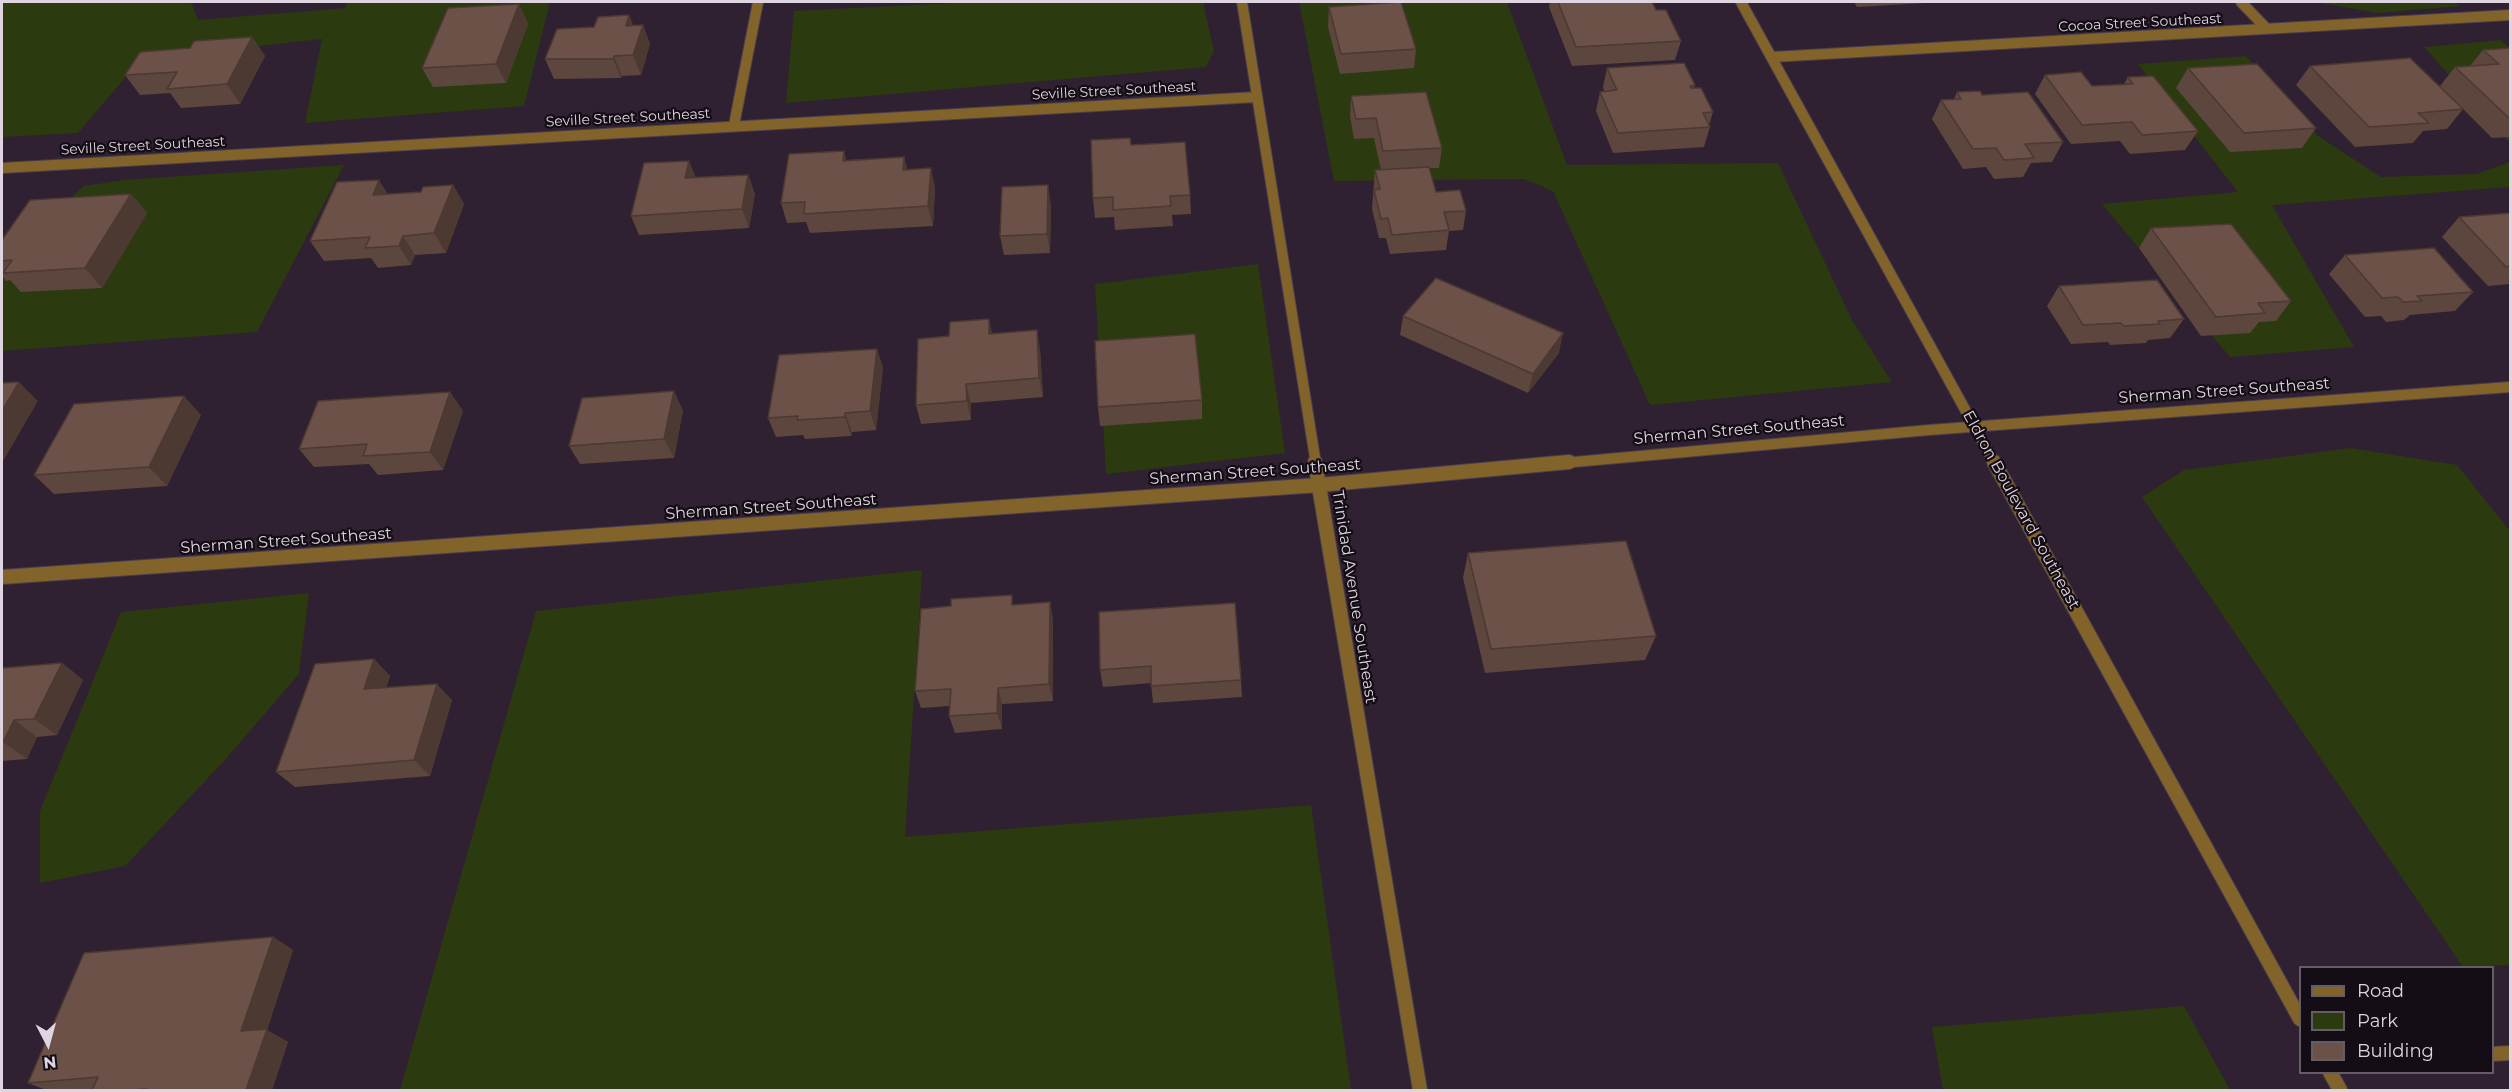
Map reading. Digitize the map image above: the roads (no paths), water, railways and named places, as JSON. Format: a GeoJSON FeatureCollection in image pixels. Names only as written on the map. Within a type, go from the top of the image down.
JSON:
{"type":"FeatureCollection","features":[{"type":"Feature","properties":{"kind":"street"},"geometry":{"type":"LineString","coordinates":[[734,125],[758,2]]}},
{"type":"Feature","properties":{"kind":"street","name":"Trinidad Avenue Southeast"},"geometry":{"type":"LineString","coordinates":[[1242,2],[1318,485],[1420,1090]]}},
{"type":"Feature","properties":{"kind":"street","name":"Eldron Boulevard Southeast"},"geometry":{"type":"LineString","coordinates":[[1741,2],[2299,1014]]}},
{"type":"Feature","properties":{"kind":"street"},"geometry":{"type":"LineString","coordinates":[[2241,2],[2267,29]]}},
{"type":"Feature","properties":{"kind":"street","name":"Cocoa Street Southeast"},"geometry":{"type":"LineString","coordinates":[[1772,57],[2511,15]]}},
{"type":"Feature","properties":{"kind":"street","name":"Seville Street Southeast"},"geometry":{"type":"LineString","coordinates":[[2,168],[1257,97]]}},
{"type":"Feature","properties":{"kind":"street","name":"Sherman Street Southeast"},"geometry":{"type":"LineString","coordinates":[[2,577],[1318,485],[1976,426],[2511,387]]}},
{"type":"Feature","properties":{"kind":"street"},"geometry":{"type":"LineString","coordinates":[[2494,1054],[2511,1053]]}},
{"type":"Feature","properties":{"kind":"street"},"geometry":{"type":"LineString","coordinates":[[2331,1074],[2340,1090]]}}]}
